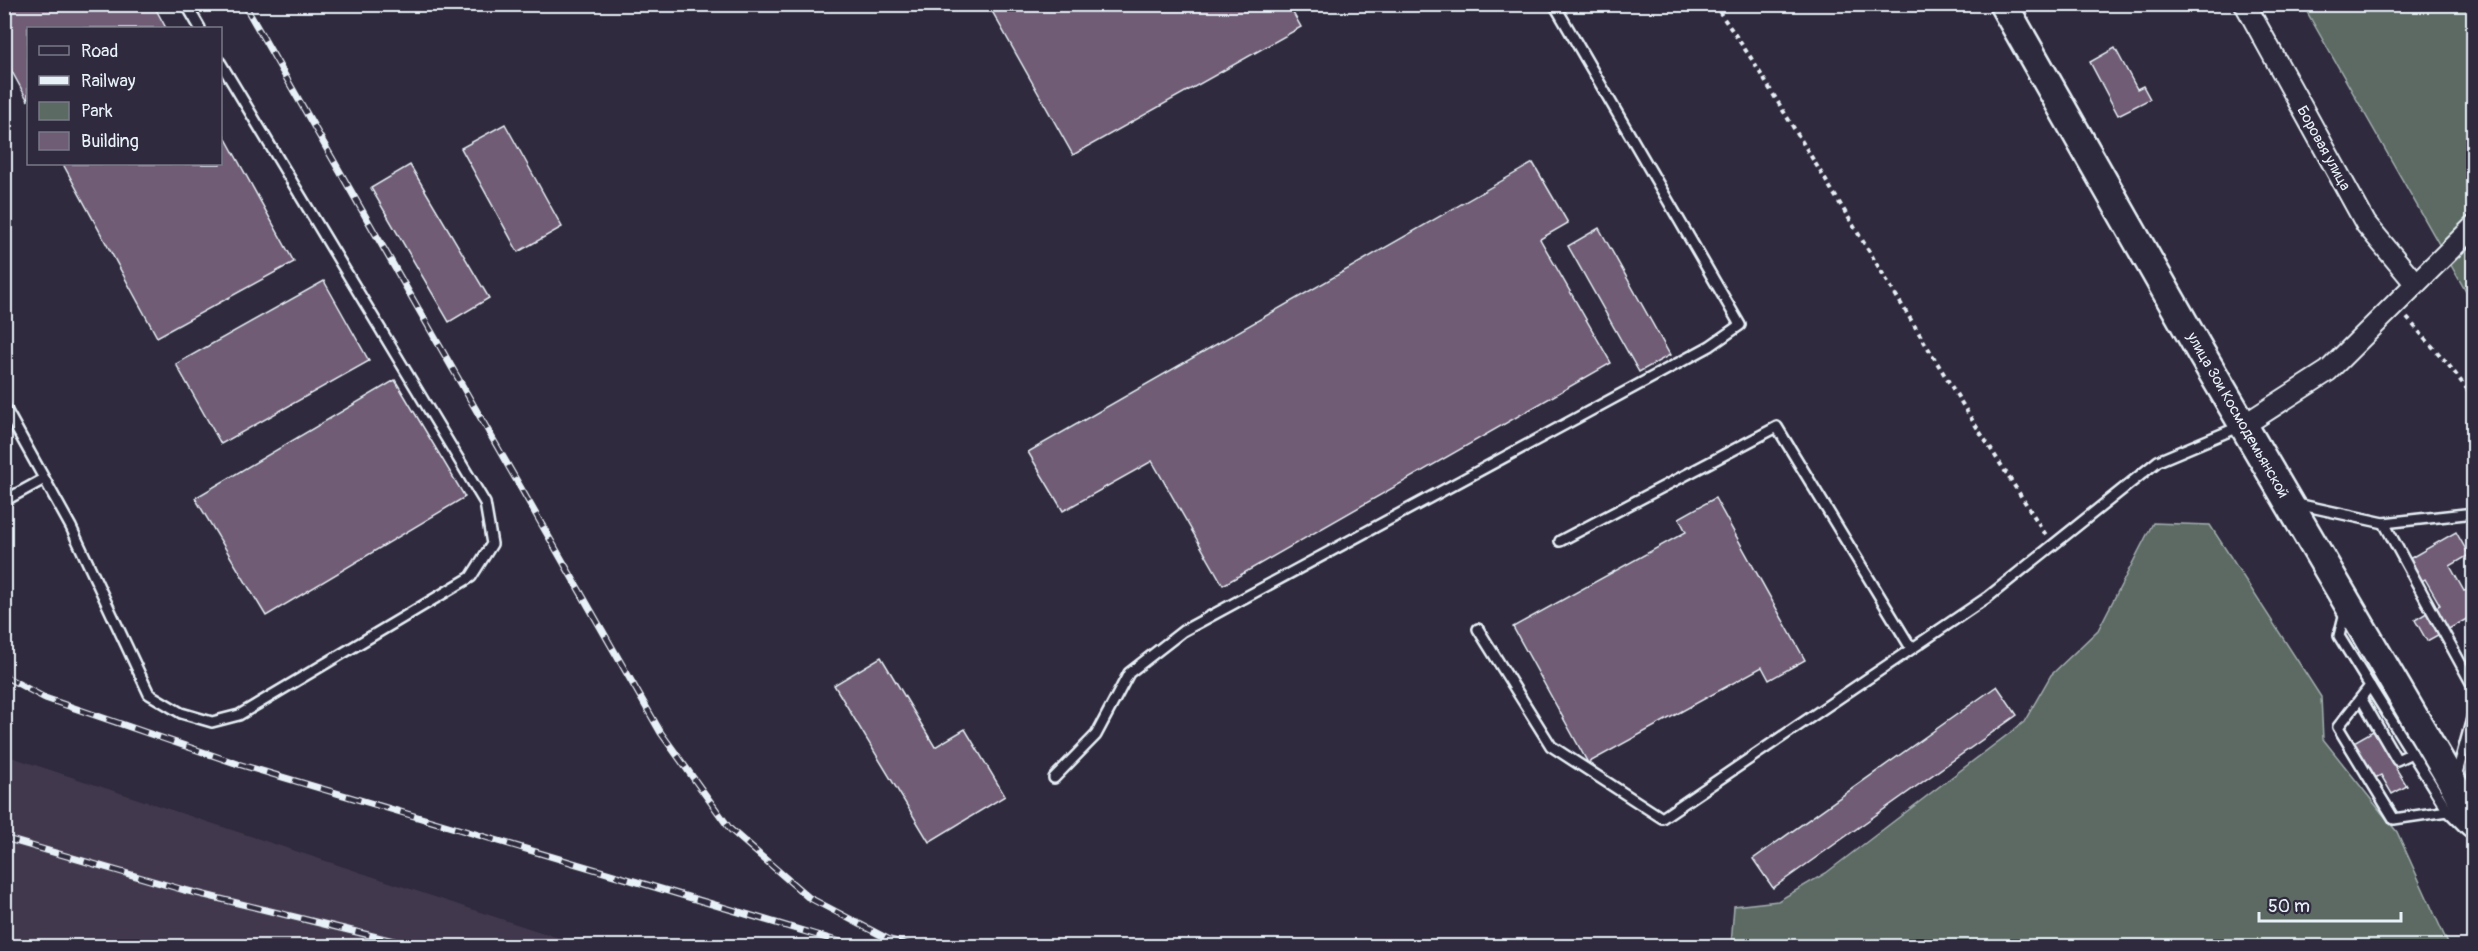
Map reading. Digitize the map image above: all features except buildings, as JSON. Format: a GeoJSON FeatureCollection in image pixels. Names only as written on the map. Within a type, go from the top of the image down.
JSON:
{"type":"FeatureCollection","features":[{"type":"Feature","properties":{"kind":"main road","name":"улица Зои Космодемьянской"},"geometry":{"type":"LineString","coordinates":[[2003,4],[2244,425],[2454,785],[2474,824]]}},
{"type":"Feature","properties":{"kind":"street","name":"Боровая улица"},"geometry":{"type":"LineString","coordinates":[[2245,4],[2366,224],[2415,283]]}},
{"type":"Feature","properties":{"kind":"street"},"geometry":{"type":"LineString","coordinates":[[2244,425],[2328,370],[2474,226]]}},
{"type":"Feature","properties":{"kind":"lane"},"geometry":{"type":"LineString","coordinates":[[186,4],[199,27]]}},
{"type":"Feature","properties":{"kind":"lane"},"geometry":{"type":"LineString","coordinates":[[1054,778],[1095,735],[1129,673],[1183,632],[1710,346],[1740,325],[1554,4]]}},
{"type":"Feature","properties":{"kind":"lane"},"geometry":{"type":"LineString","coordinates":[[4,406],[71,528],[149,694],[181,713],[212,722],[239,715],[471,577],[492,544],[485,503],[222,65]]}},
{"type":"Feature","properties":{"kind":"lane"},"geometry":{"type":"LineString","coordinates":[[1478,629],[1551,746],[1662,818],[1988,597],[2158,461],[2244,425]]}},
{"type":"Feature","properties":{"kind":"lane"},"geometry":{"type":"LineString","coordinates":[[1560,541],[1777,427],[1911,648]]}},
{"type":"Feature","properties":{"kind":"lane"},"geometry":{"type":"LineString","coordinates":[[4,501],[44,479]]}},
{"type":"Feature","properties":{"kind":"lane"},"geometry":{"type":"LineString","coordinates":[[2290,503],[2384,523],[2474,513]]}},
{"type":"Feature","properties":{"kind":"lane"},"geometry":{"type":"LineString","coordinates":[[2384,523],[2474,688]]}},
{"type":"Feature","properties":{"kind":"lane"},"geometry":{"type":"LineString","coordinates":[[2348,601],[2339,636],[2448,811],[2474,836]]}},
{"type":"Feature","properties":{"kind":"lane"},"geometry":{"type":"LineString","coordinates":[[2370,686],[2338,727],[2394,819],[2448,811]]}},
{"type":"Feature","properties":{"kind":"lane"},"geometry":{"type":"LineString","coordinates":[[2361,698],[2397,760],[2412,753]]}},
{"type":"Feature","properties":{"kind":"lane"},"geometry":{"type":"LineString","coordinates":[[2454,785],[2474,711]]}},
{"type":"Feature","properties":{"kind":"path"},"geometry":{"type":"LineString","coordinates":[[1714,4],[1751,58],[1969,415],[2053,545]]}},
{"type":"Feature","properties":{"kind":"path"},"geometry":{"type":"LineString","coordinates":[[2389,309],[2410,319],[2474,398]]}},
{"type":"Feature","properties":{"kind":"shaded area"},"geometry":{"type":"Polygon","coordinates":[[[5,755],[583,946],[5,946],[5,755]]]}},
{"type":"Feature","properties":{"kind":"green space"},"geometry":{"type":"Polygon","coordinates":[[[2303,5],[2473,5],[2473,304],[2303,5]]]}},
{"type":"Feature","properties":{"kind":"green space"},"geometry":{"type":"Polygon","coordinates":[[[2153,523],[2210,525],[2321,697],[2323,739],[2397,832],[2449,946],[1731,946],[1734,906],[1778,901],[1826,873],[2024,722],[2051,675],[2098,630],[2153,523]]]}},
{"type":"Feature","properties":{"kind":"railway"},"geometry":{"type":"LineString","coordinates":[[244,4],[661,733],[730,829],[808,897],[890,940],[912,946]]}},
{"type":"Feature","properties":{"kind":"railway"},"geometry":{"type":"LineString","coordinates":[[4,676],[45,698],[238,764],[854,946]]}},
{"type":"Feature","properties":{"kind":"railway"},"geometry":{"type":"LineString","coordinates":[[4,838],[184,890],[414,946]]}}]}
